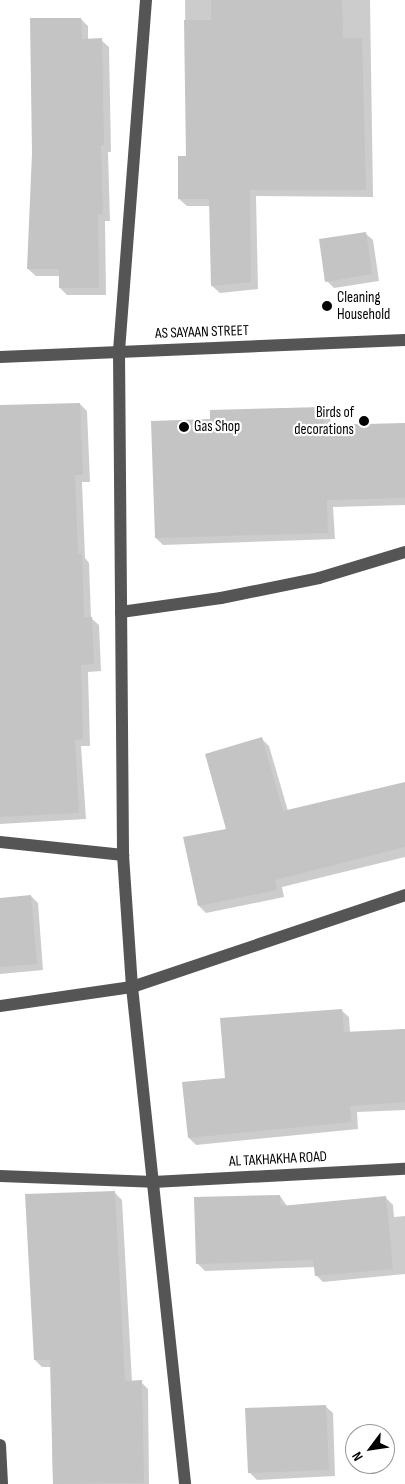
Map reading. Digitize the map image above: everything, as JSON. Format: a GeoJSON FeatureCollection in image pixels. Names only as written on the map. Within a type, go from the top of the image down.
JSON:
{"type":"FeatureCollection","features":[{"type":"Feature","properties":{"kind":"street"},"geometry":{"type":"LineString","coordinates":[[146,0],[120,352],[123,856],[132,987],[186,1484]]}},
{"type":"Feature","properties":{"kind":"street","name":"AS SAYAAN STREET"},"geometry":{"type":"LineString","coordinates":[[0,357],[405,340]]}},
{"type":"Feature","properties":{"kind":"street"},"geometry":{"type":"LineString","coordinates":[[121,612],[291,584],[405,552]]}},
{"type":"Feature","properties":{"kind":"street"},"geometry":{"type":"LineString","coordinates":[[0,842],[123,856]]}},
{"type":"Feature","properties":{"kind":"street"},"geometry":{"type":"LineString","coordinates":[[0,1006],[132,987],[405,895]]}},
{"type":"Feature","properties":{"kind":"street","name":"AL TAKHAKHA ROAD"},"geometry":{"type":"LineString","coordinates":[[0,1176],[153,1182],[405,1168]]}},
{"type":"Feature","properties":{"kind":"street"},"geometry":{"type":"LineString","coordinates":[[0,1445],[2,1484]]}},
{"type":"Feature","properties":{"kind":"building"},"geometry":{"type":"Polygon","coordinates":[[[211,0],[342,0],[343,38],[362,38],[366,190],[250,190],[251,282],[211,286],[209,199],[178,199],[178,156],[186,156],[184,20],[211,20],[211,0]]]}},
{"type":"Feature","properties":{"kind":"building"},"geometry":{"type":"Polygon","coordinates":[[[30,18],[81,18],[82,39],[102,38],[104,145],[101,145],[103,214],[98,214],[99,288],[59,288],[59,269],[27,269],[32,153],[30,18]]]}},
{"type":"Feature","properties":{"kind":"building"},"geometry":{"type":"Polygon","coordinates":[[[366,232],[372,274],[325,282],[319,239],[366,232]]]}},
{"type":"Feature","properties":{"kind":"building"},"geometry":{"type":"Polygon","coordinates":[[[80,403],[83,475],[75,475],[78,554],[82,554],[84,617],[92,617],[94,664],[81,665],[83,739],[75,740],[79,813],[0,817],[0,405],[80,403]]]}},
{"type":"Feature","properties":{"kind":"building"},"geometry":{"type":"Polygon","coordinates":[[[323,407],[324,425],[405,423],[405,498],[327,500],[328,533],[155,538],[151,421],[210,419],[210,410],[323,407]]]}},
{"type":"Feature","properties":{"kind":"building"},"geometry":{"type":"Polygon","coordinates":[[[262,737],[283,811],[405,782],[405,847],[275,880],[277,890],[198,906],[183,837],[226,829],[205,754],[262,737]]]}},
{"type":"Feature","properties":{"kind":"building"},"geometry":{"type":"Polygon","coordinates":[[[31,895],[37,964],[0,967],[0,898],[31,895]]]}},
{"type":"Feature","properties":{"kind":"building"},"geometry":{"type":"Polygon","coordinates":[[[342,1009],[344,1032],[405,1029],[405,1102],[350,1106],[351,1122],[188,1138],[182,1082],[225,1078],[220,1018],[342,1009]]]}},
{"type":"Feature","properties":{"kind":"building"},"geometry":{"type":"Polygon","coordinates":[[[115,1191],[125,1381],[142,1380],[144,1483],[53,1484],[50,1360],[34,1360],[25,1194],[115,1191]]]}},
{"type":"Feature","properties":{"kind":"building"},"geometry":{"type":"Polygon","coordinates":[[[280,1195],[281,1206],[386,1196],[393,1269],[315,1276],[313,1260],[196,1264],[194,1197],[280,1195]]]}},
{"type":"Feature","properties":{"kind":"building"},"geometry":{"type":"Polygon","coordinates":[[[326,1405],[329,1470],[248,1473],[245,1408],[326,1405]]]}},
{"type":"Feature","properties":{"kind":"place","name":"Cleaning Household"},"geometry":{"type":"Point","coordinates":[327,306]}},
{"type":"Feature","properties":{"kind":"place","name":"Birds of decorations"},"geometry":{"type":"Point","coordinates":[364,421]}},
{"type":"Feature","properties":{"kind":"place","name":"Gas Shop"},"geometry":{"type":"Point","coordinates":[184,427]}}]}
